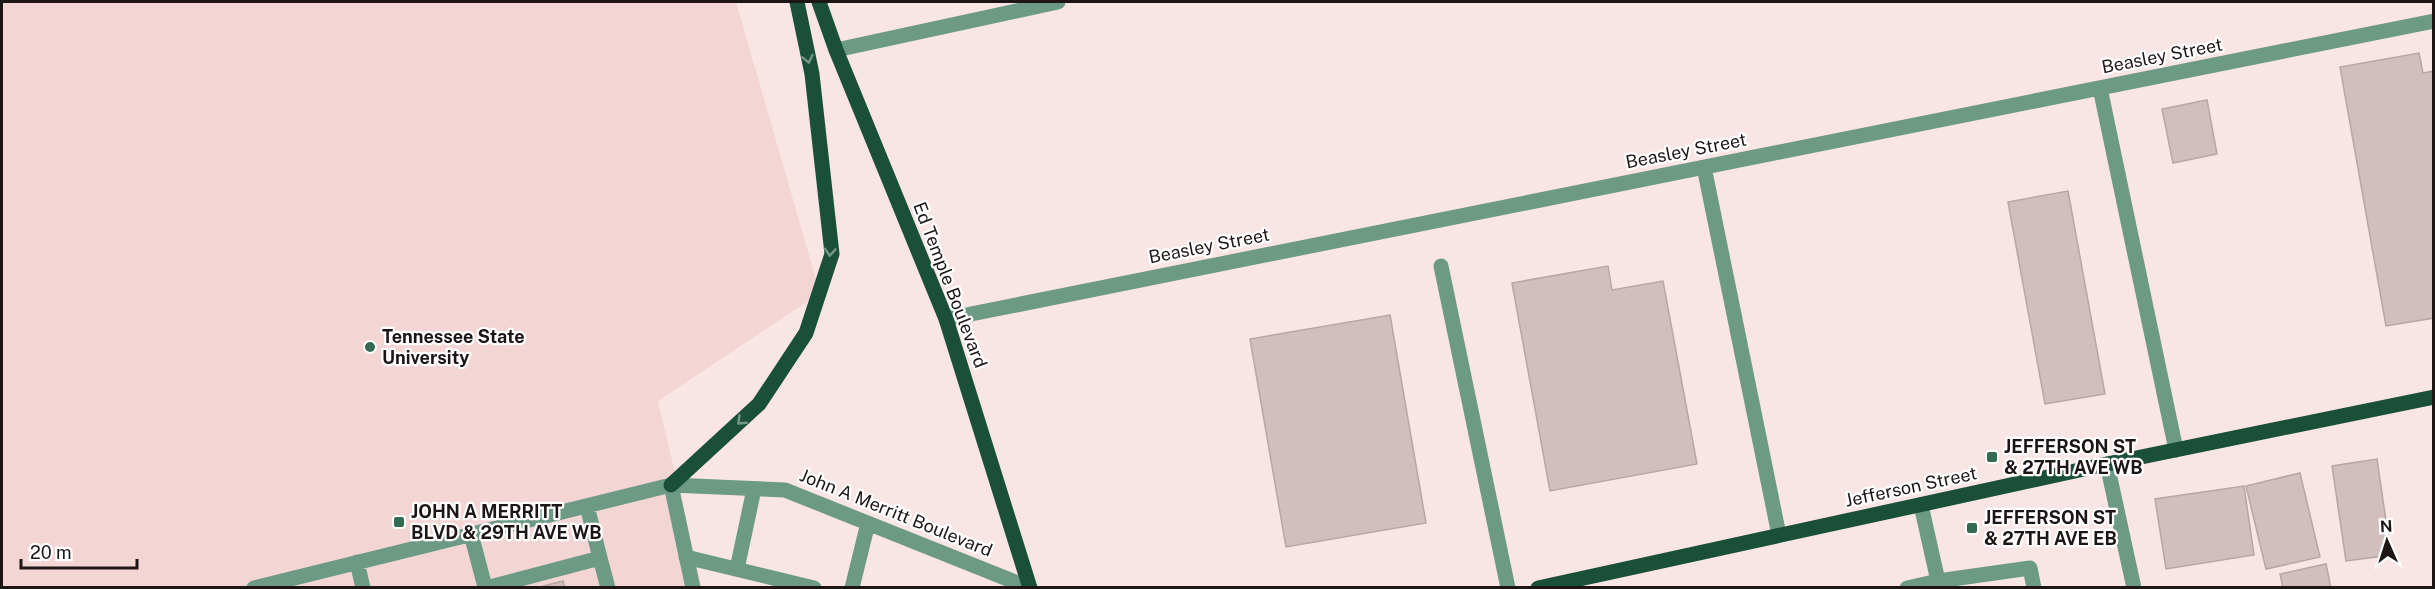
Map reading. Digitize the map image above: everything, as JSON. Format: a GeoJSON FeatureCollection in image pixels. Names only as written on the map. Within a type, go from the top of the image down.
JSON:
{"type":"FeatureCollection","features":[{"type":"Feature","properties":{"kind":"main road"},"geometry":{"type":"LineString","coordinates":[[671,485],[759,404],[806,333],[832,254],[812,74],[797,2]]}},
{"type":"Feature","properties":{"kind":"main road","name":"Ed Temple Boulevard"},"geometry":{"type":"LineString","coordinates":[[819,2],[836,50],[946,319],[1030,588]]}},
{"type":"Feature","properties":{"kind":"main road","name":"Jefferson Street"},"geometry":{"type":"LineString","coordinates":[[1538,588],[2107,464],[2433,397]]}},
{"type":"Feature","properties":{"kind":"street"},"geometry":{"type":"LineString","coordinates":[[836,50],[1058,2]]}},
{"type":"Feature","properties":{"kind":"street","name":"Beasley Street"},"geometry":{"type":"LineString","coordinates":[[946,319],[2433,21]]}},
{"type":"Feature","properties":{"kind":"street"},"geometry":{"type":"LineString","coordinates":[[2100,88],[2176,450]]}},
{"type":"Feature","properties":{"kind":"street"},"geometry":{"type":"LineString","coordinates":[[1704,167],[1779,535]]}},
{"type":"Feature","properties":{"kind":"street"},"geometry":{"type":"LineString","coordinates":[[1441,266],[1508,588]]}},
{"type":"Feature","properties":{"kind":"street"},"geometry":{"type":"LineString","coordinates":[[2107,464],[2134,588]]}},
{"type":"Feature","properties":{"kind":"street","name":"John A Merritt Boulevard"},"geometry":{"type":"LineString","coordinates":[[254,588],[671,485],[785,490],[1030,588]]}},
{"type":"Feature","properties":{"kind":"street"},"geometry":{"type":"LineString","coordinates":[[671,485],[693,588]]}},
{"type":"Feature","properties":{"kind":"street"},"geometry":{"type":"LineString","coordinates":[[737,569],[754,489]]}},
{"type":"Feature","properties":{"kind":"street"},"geometry":{"type":"LineString","coordinates":[[1922,505],[1938,581]]}},
{"type":"Feature","properties":{"kind":"street"},"geometry":{"type":"LineString","coordinates":[[587,506],[608,588]]}},
{"type":"Feature","properties":{"kind":"street"},"geometry":{"type":"LineString","coordinates":[[852,588],[868,523]]}},
{"type":"Feature","properties":{"kind":"street"},"geometry":{"type":"LineString","coordinates":[[471,534],[485,587],[600,558]]}},
{"type":"Feature","properties":{"kind":"street"},"geometry":{"type":"LineString","coordinates":[[686,557],[814,588]]}},
{"type":"Feature","properties":{"kind":"street"},"geometry":{"type":"LineString","coordinates":[[357,562],[363,588]]}},
{"type":"Feature","properties":{"kind":"street"},"geometry":{"type":"LineString","coordinates":[[1907,588],[1938,581],[2030,568],[2034,588]]}},
{"type":"Feature","properties":{"kind":"shaded area","name":"Tennessee State University"},"geometry":{"type":"Polygon","coordinates":[[[2,2],[736,2],[820,293],[658,401],[702,587],[2,587],[2,2]]]}},
{"type":"Feature","properties":{"kind":"building"},"geometry":{"type":"Polygon","coordinates":[[[2419,53],[2423,73],[2434,71],[2434,318],[2386,326],[2340,67],[2419,53]]]}},
{"type":"Feature","properties":{"kind":"building"},"geometry":{"type":"Polygon","coordinates":[[[2207,100],[2217,154],[2173,163],[2162,109],[2207,100]]]}},
{"type":"Feature","properties":{"kind":"building"},"geometry":{"type":"Polygon","coordinates":[[[2068,191],[2105,394],[2045,404],[2008,202],[2068,191]]]}},
{"type":"Feature","properties":{"kind":"building"},"geometry":{"type":"Polygon","coordinates":[[[1608,266],[1612,290],[1663,281],[1697,464],[1550,491],[1512,283],[1608,266]]]}},
{"type":"Feature","properties":{"kind":"building"},"geometry":{"type":"Polygon","coordinates":[[[1390,315],[1426,523],[1286,547],[1250,339],[1390,315]]]}},
{"type":"Feature","properties":{"kind":"building"},"geometry":{"type":"Polygon","coordinates":[[[2377,459],[2391,555],[2346,561],[2332,466],[2377,459]]]}},
{"type":"Feature","properties":{"kind":"building"},"geometry":{"type":"Polygon","coordinates":[[[2300,473],[2320,557],[2266,569],[2246,486],[2300,473]]]}},
{"type":"Feature","properties":{"kind":"building"},"geometry":{"type":"Polygon","coordinates":[[[2244,486],[2254,555],[2166,569],[2155,499],[2244,486]]]}},
{"type":"Feature","properties":{"kind":"building"},"geometry":{"type":"Polygon","coordinates":[[[2326,564],[2331,588],[2283,588],[2280,574],[2326,564]]]}},
{"type":"Feature","properties":{"kind":"building"},"geometry":{"type":"Polygon","coordinates":[[[563,581],[565,588],[536,588],[563,581]]]}},
{"type":"Feature","properties":{"kind":"place","name":"Tennessee State University"},"geometry":{"type":"Point","coordinates":[370,347]}},
{"type":"Feature","properties":{"kind":"place","name":"JEFFERSON ST & 27TH AVE WB"},"geometry":{"type":"Point","coordinates":[1992,457]}},
{"type":"Feature","properties":{"kind":"place","name":"JOHN A MERRITT BLVD & 29TH AVE WB"},"geometry":{"type":"Point","coordinates":[399,522]}},
{"type":"Feature","properties":{"kind":"place","name":"JEFFERSON ST & 27TH AVE EB"},"geometry":{"type":"Point","coordinates":[1972,528]}}]}
